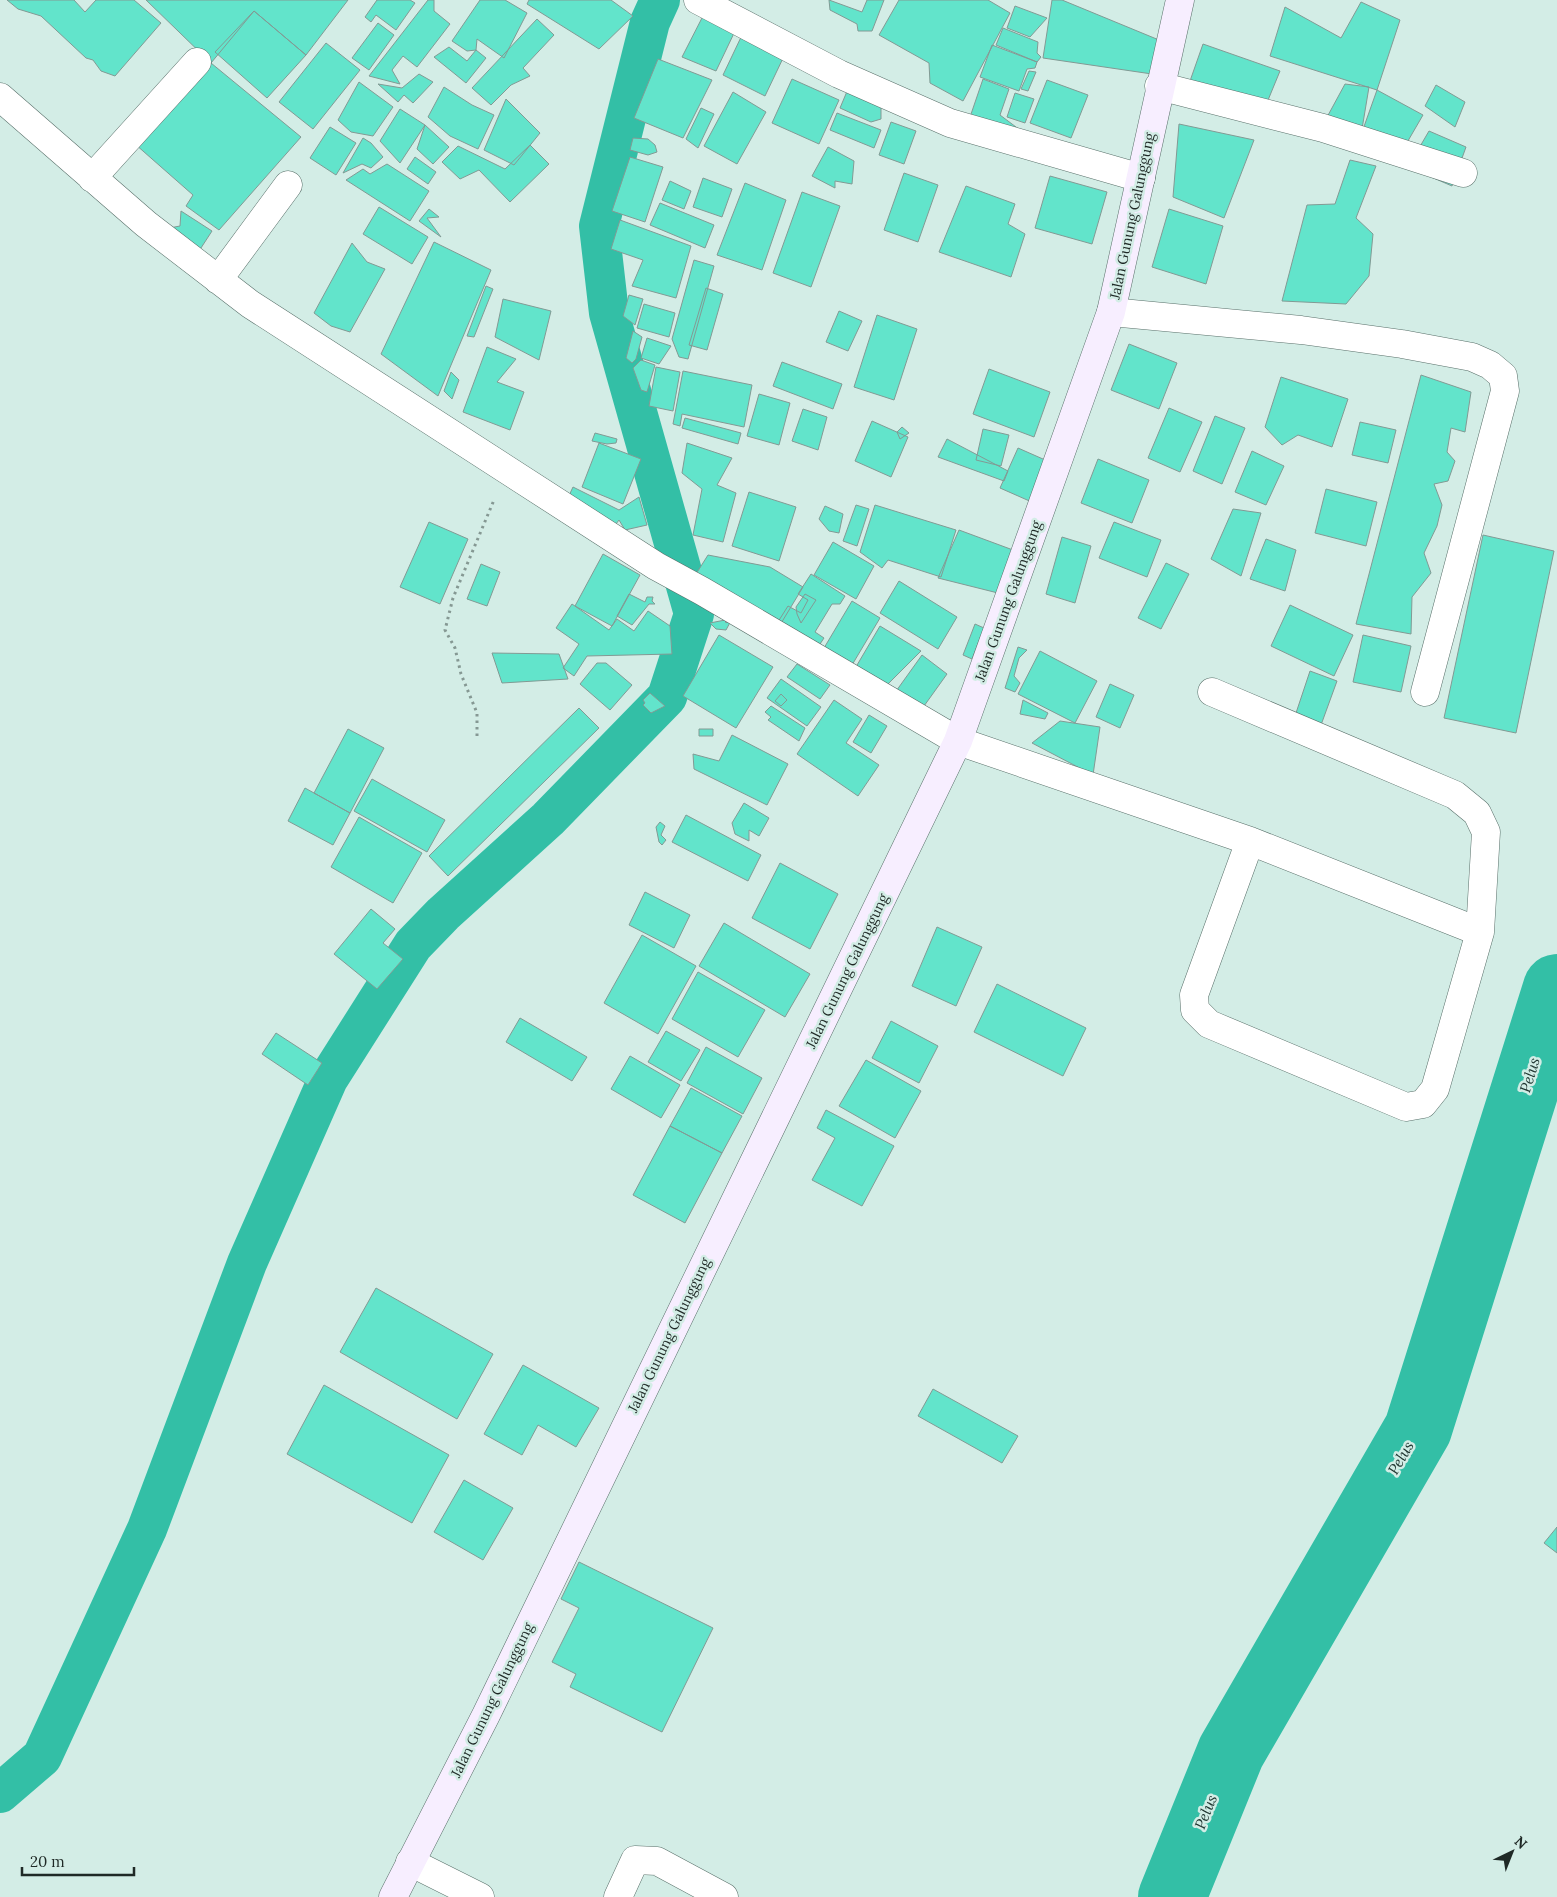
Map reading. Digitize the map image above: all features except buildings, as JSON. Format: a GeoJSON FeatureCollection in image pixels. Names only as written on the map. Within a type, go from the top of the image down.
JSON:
{"type":"FeatureCollection","features":[{"type":"Feature","properties":{"kind":"street"},"geometry":{"type":"LineString","coordinates":[[698,0],[839,74],[950,123],[1141,178]]}},
{"type":"Feature","properties":{"kind":"street","name":"Jalan Gunung Galunggung"},"geometry":{"type":"LineString","coordinates":[[393,1897],[486,1715],[958,741],[1111,312],[1141,178],[1159,86],[1180,0]]}},
{"type":"Feature","properties":{"kind":"street"},"geometry":{"type":"LineString","coordinates":[[92,178],[197,62]]}},
{"type":"Feature","properties":{"kind":"street"},"geometry":{"type":"LineString","coordinates":[[1159,86],[1323,128],[1463,173]]}},
{"type":"Feature","properties":{"kind":"street"},"geometry":{"type":"LineString","coordinates":[[0,97],[146,224],[250,304],[656,566],[958,741],[1250,841],[1480,932]]}},
{"type":"Feature","properties":{"kind":"street"},"geometry":{"type":"LineString","coordinates":[[218,280],[288,185]]}},
{"type":"Feature","properties":{"kind":"street"},"geometry":{"type":"LineString","coordinates":[[1111,312],[1301,330],[1402,344],[1472,357],[1490,365],[1503,376],[1505,391],[1425,692]]}},
{"type":"Feature","properties":{"kind":"street"},"geometry":{"type":"LineString","coordinates":[[1212,692],[1455,795],[1476,813],[1486,832],[1480,932],[1435,1089],[1423,1104],[1406,1107],[1209,1024],[1195,1010],[1194,995],[1250,841]]}},
{"type":"Feature","properties":{"kind":"street"},"geometry":{"type":"LineString","coordinates":[[618,1897],[636,1860],[657,1861],[724,1897]]}},
{"type":"Feature","properties":{"kind":"street"},"geometry":{"type":"LineString","coordinates":[[410,1862],[480,1897]]}},
{"type":"Feature","properties":{"kind":"path"},"geometry":{"type":"LineString","coordinates":[[477,736],[477,713],[461,674],[455,648],[445,630],[453,598],[506,470]]}},
{"type":"Feature","properties":{"kind":"waterway"},"geometry":{"type":"LineString","coordinates":[[0,1793],[42,1757],[147,1529],[247,1263],[328,1079],[413,945],[443,914],[548,819],[667,697],[694,614],[609,313],[599,226],[650,22],[660,0]]}},
{"type":"Feature","properties":{"kind":"waterway","name":"Pelus"},"geometry":{"type":"LineString","coordinates":[[1172,1897],[1231,1752],[1418,1429],[1557,988]]}}]}
